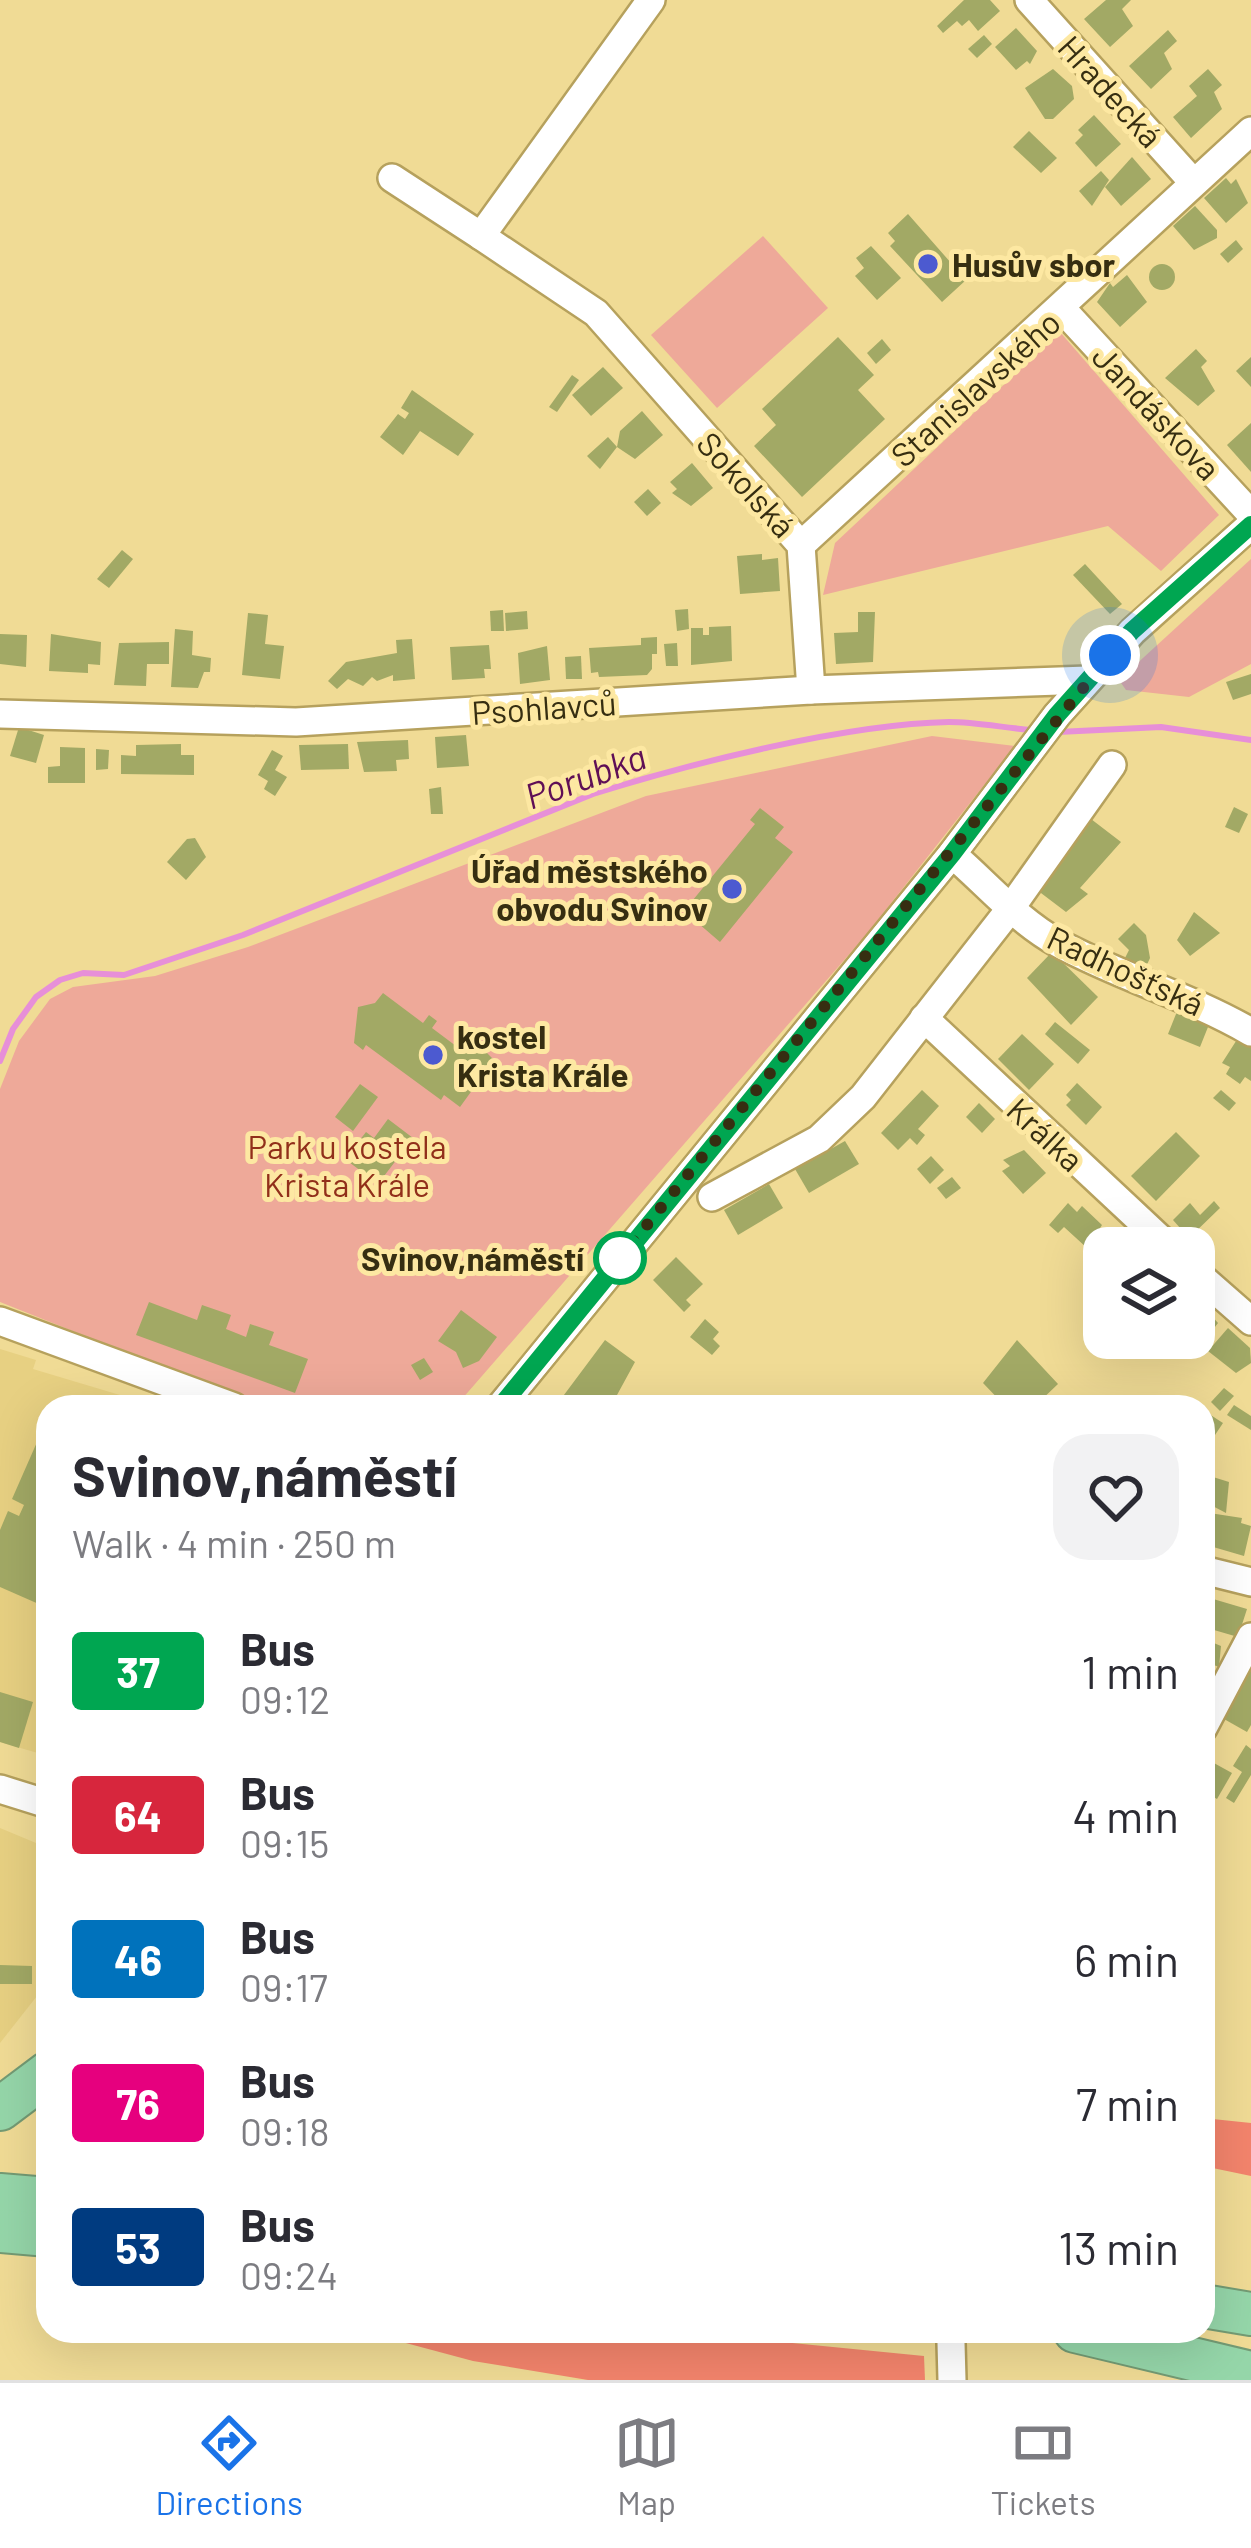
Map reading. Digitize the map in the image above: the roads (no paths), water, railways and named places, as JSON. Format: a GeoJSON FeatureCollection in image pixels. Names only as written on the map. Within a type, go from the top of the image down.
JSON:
{"type":"FeatureCollection","features":[{"type":"Feature","properties":{"kind":"highway"},"geometry":{"type":"LineString","coordinates":[[0,2108],[36,2082]]}},
{"type":"Feature","properties":{"kind":"highway"},"geometry":{"type":"LineString","coordinates":[[0,2195],[36,2198]]}},
{"type":"Feature","properties":{"kind":"highway"},"geometry":{"type":"LineString","coordinates":[[0,2231],[36,2234]]}},
{"type":"Feature","properties":{"kind":"highway"},"geometry":{"type":"LineString","coordinates":[[1215,2302],[1251,2302]]}},
{"type":"Feature","properties":{"kind":"highway"},"geometry":{"type":"LineString","coordinates":[[1215,2305],[1251,2314]]}},
{"type":"Feature","properties":{"kind":"highway"},"geometry":{"type":"LineString","coordinates":[[1125,2343],[1251,2373]]}},
{"type":"Feature","properties":{"kind":"highway"},"geometry":{"type":"LineString","coordinates":[[1193,2343],[1251,2351]]}},
{"type":"Feature","properties":{"kind":"street"},"geometry":{"type":"LineString","coordinates":[[392,178],[481,236],[651,0]]}},
{"type":"Feature","properties":{"kind":"street","name":"Hradecká"},"geometry":{"type":"LineString","coordinates":[[1029,0],[1193,182]]}},
{"type":"Feature","properties":{"kind":"street","name":"Stanislavského"},"geometry":{"type":"LineString","coordinates":[[801,545],[1251,131]]}},
{"type":"Feature","properties":{"kind":"street","name":"Sokolská"},"geometry":{"type":"LineString","coordinates":[[481,236],[596,314],[801,545],[811,690]]}},
{"type":"Feature","properties":{"kind":"street","name":"Jandáskova"},"geometry":{"type":"LineString","coordinates":[[1062,309],[1251,514]]}},
{"type":"Feature","properties":{"kind":"street"},"geometry":{"type":"LineString","coordinates":[[510,1395],[952,854],[1057,715],[1132,631],[1251,525]]}},
{"type":"Feature","properties":{"kind":"street","name":"Psohlavců"},"geometry":{"type":"LineString","coordinates":[[0,714],[296,722],[811,690],[1088,680]]}},
{"type":"Feature","properties":{"kind":"street"},"geometry":{"type":"LineString","coordinates":[[712,1197],[819,1139],[863,1097],[1010,909],[1112,765]]}},
{"type":"Feature","properties":{"kind":"street","name":"Radhošťská"},"geometry":{"type":"LineString","coordinates":[[952,854],[1010,909],[1055,942],[1186,996],[1251,1032]]}},
{"type":"Feature","properties":{"kind":"street","name":"Králka"},"geometry":{"type":"LineString","coordinates":[[924,1018],[1148,1227]]}},
{"type":"Feature","properties":{"kind":"street"},"geometry":{"type":"LineString","coordinates":[[1215,1289],[1251,1321]]}},
{"type":"Feature","properties":{"kind":"street"},"geometry":{"type":"LineString","coordinates":[[0,1322],[202,1395]]}},
{"type":"Feature","properties":{"kind":"street"},"geometry":{"type":"LineString","coordinates":[[1215,1573],[1251,1582]]}},
{"type":"Feature","properties":{"kind":"street"},"geometry":{"type":"LineString","coordinates":[[1215,1705],[1251,1636]]}},
{"type":"Feature","properties":{"kind":"street"},"geometry":{"type":"LineString","coordinates":[[0,1790],[36,1800]]}},
{"type":"Feature","properties":{"kind":"street"},"geometry":{"type":"LineString","coordinates":[[951,2344],[952,2380]]}},
{"type":"Feature","properties":{"kind":"waterway","name":"Porubka"},"geometry":{"type":"LineString","coordinates":[[0,1061],[13,1029],[36,997],[60,980],[83,973],[124,975],[243,935],[593,794],[722,758],[864,730],[949,722],[1032,730]]}},
{"type":"Feature","properties":{"kind":"waterway","name":"Porubka"},"geometry":{"type":"LineString","coordinates":[[1058,732],[1161,727],[1251,740]]}},
{"type":"Feature","properties":{"kind":"place","name":"Husův sbor"},"geometry":{"type":"Point","coordinates":[928,264]}},
{"type":"Feature","properties":{"kind":"place","name":"Úřad městského obvodu Svinov"},"geometry":{"type":"Point","coordinates":[732,889]}},
{"type":"Feature","properties":{"kind":"place","name":"kostel Krista Krále"},"geometry":{"type":"Point","coordinates":[433,1055]}},
{"type":"Feature","properties":{"kind":"place","name":"Svinov,náměstí"},"geometry":{"type":"Point","coordinates":[620,1258]}},
{"type":"Feature","properties":{"kind":"park label","name":"Park u kostela Krista Krále"},"geometry":{"type":"Point","coordinates":[347,1165]}}]}
